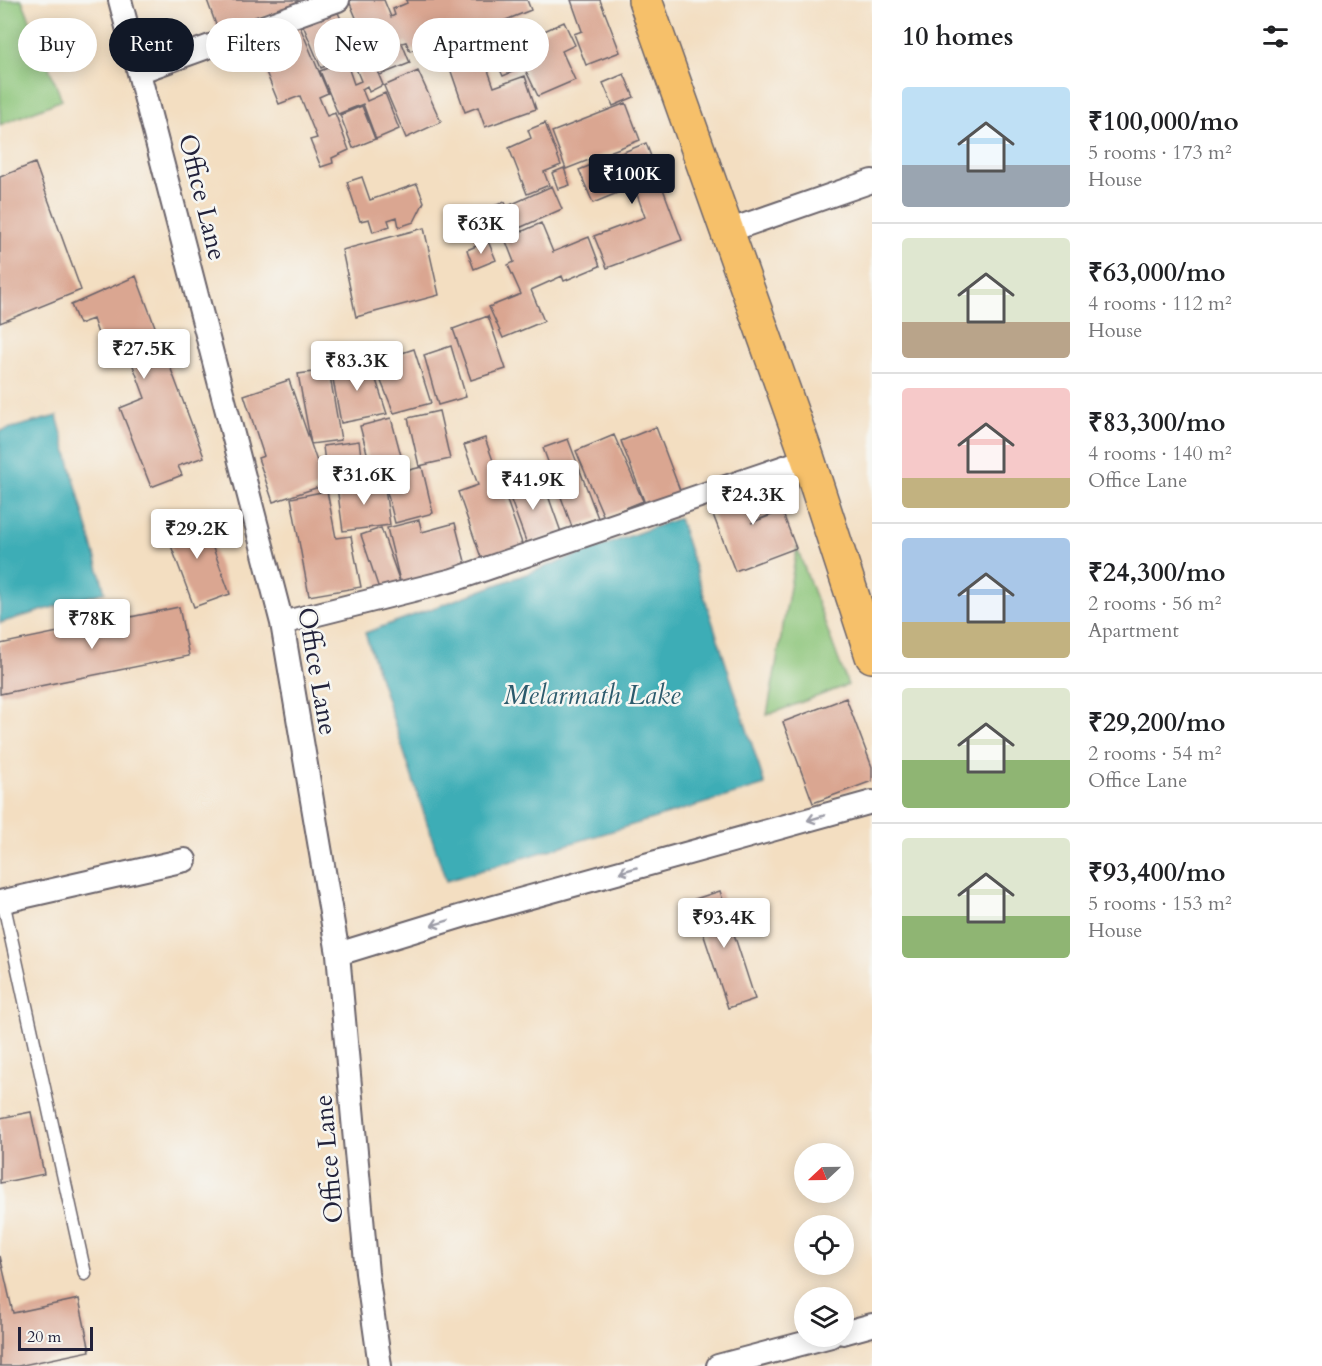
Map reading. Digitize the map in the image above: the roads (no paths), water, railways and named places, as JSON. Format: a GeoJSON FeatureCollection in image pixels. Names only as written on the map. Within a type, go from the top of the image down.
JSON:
{"type":"FeatureCollection","features":[{"type":"Feature","properties":{"kind":"main road"},"geometry":{"type":"LineString","coordinates":[[645,0],[808,459],[872,656]]}},
{"type":"Feature","properties":{"kind":"street","name":"Office Lane"},"geometry":{"type":"LineString","coordinates":[[120,0],[125,18]]}},
{"type":"Feature","properties":{"kind":"street"},"geometry":{"type":"LineString","coordinates":[[194,52],[338,0]]}},
{"type":"Feature","properties":{"kind":"street","name":"Office Lane"},"geometry":{"type":"LineString","coordinates":[[141,72],[282,623],[338,954],[368,1273],[380,1366]]}},
{"type":"Feature","properties":{"kind":"street"},"geometry":{"type":"LineString","coordinates":[[728,231],[872,181]]}},
{"type":"Feature","properties":{"kind":"street"},"geometry":{"type":"LineString","coordinates":[[282,623],[453,580],[808,459]]}},
{"type":"Feature","properties":{"kind":"street"},"geometry":{"type":"LineString","coordinates":[[338,954],[474,913],[872,802]]}},
{"type":"Feature","properties":{"kind":"street"},"geometry":{"type":"LineString","coordinates":[[2,902],[185,860]]}},
{"type":"Feature","properties":{"kind":"street"},"geometry":{"type":"LineString","coordinates":[[854,1330],[872,1325]]}},
{"type":"Feature","properties":{"kind":"street"},"geometry":{"type":"LineString","coordinates":[[718,1366],[794,1346]]}},
{"type":"Feature","properties":{"kind":"lane"},"geometry":{"type":"LineString","coordinates":[[2,902],[85,1274]]}},
{"type":"Feature","properties":{"kind":"water"},"geometry":{"type":"Polygon","coordinates":[[[57,416],[105,592],[0,623],[0,431],[57,416]]]}},
{"type":"Feature","properties":{"kind":"water","name":"Melarmath Lake"},"geometry":{"type":"Polygon","coordinates":[[[679,518],[765,785],[446,881],[365,633],[679,518]]]}}]}
